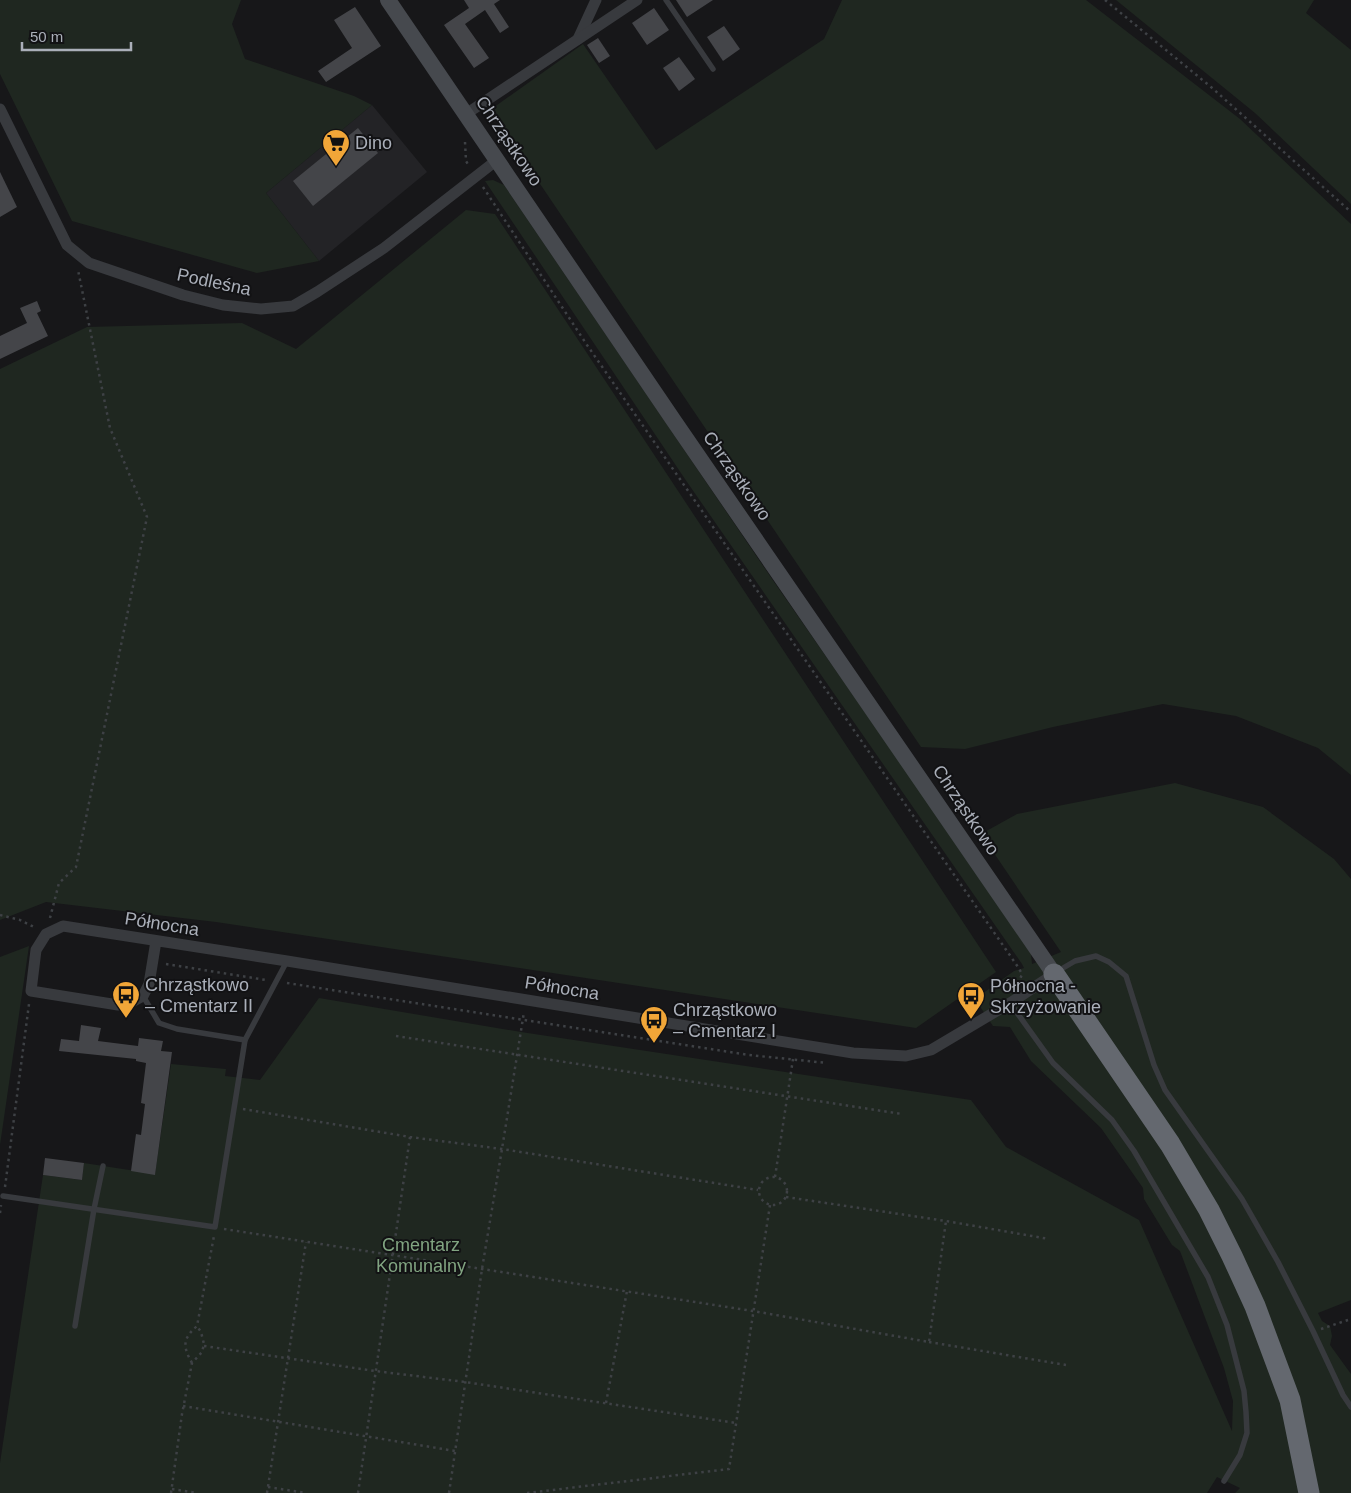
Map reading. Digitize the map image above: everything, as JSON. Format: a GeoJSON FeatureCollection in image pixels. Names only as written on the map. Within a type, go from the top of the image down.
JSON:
{"type":"FeatureCollection","features":[{"type":"Feature","properties":{"kind":"highway"},"geometry":{"type":"LineString","coordinates":[[1054,974],[1170,1144],[1209,1210],[1232,1256],[1255,1306],[1290,1400],[1309,1493]]}},
{"type":"Feature","properties":{"kind":"street","name":"Chrząstkowo"},"geometry":{"type":"LineString","coordinates":[[388,0],[1054,974]]}},
{"type":"Feature","properties":{"kind":"street"},"geometry":{"type":"LineString","coordinates":[[578,39],[596,0]]}},
{"type":"Feature","properties":{"kind":"street"},"geometry":{"type":"LineString","coordinates":[[466,114],[637,0]]}},
{"type":"Feature","properties":{"kind":"street","name":"Podleśna"},"geometry":{"type":"LineString","coordinates":[[0,109],[67,245],[89,263],[183,295],[223,305],[261,309],[293,306],[317,292],[384,248],[497,160]]}},
{"type":"Feature","properties":{"kind":"street","name":"Północna"},"geometry":{"type":"LineString","coordinates":[[46,934],[63,926],[853,1053],[906,1056],[931,1050],[1010,1003],[1054,974]]}},
{"type":"Feature","properties":{"kind":"street"},"geometry":{"type":"LineString","coordinates":[[46,934],[36,950],[31,991],[118,1004],[132,1002],[143,996],[149,984],[156,941]]}},
{"type":"Feature","properties":{"kind":"lane"},"geometry":{"type":"LineString","coordinates":[[666,0],[713,69]]}},
{"type":"Feature","properties":{"kind":"lane"},"geometry":{"type":"LineString","coordinates":[[1054,974],[1075,961],[1096,956],[1109,962],[1126,976],[1154,1065],[1165,1090],[1242,1199],[1278,1262],[1343,1395],[1351,1406]]}},
{"type":"Feature","properties":{"kind":"lane"},"geometry":{"type":"LineString","coordinates":[[3,1196],[215,1227],[245,1040],[287,961]]}},
{"type":"Feature","properties":{"kind":"lane"},"geometry":{"type":"LineString","coordinates":[[143,996],[159,1022],[177,1029],[245,1040]]}},
{"type":"Feature","properties":{"kind":"lane"},"geometry":{"type":"LineString","coordinates":[[1010,1003],[1052,1063],[1112,1120],[1134,1151],[1208,1277],[1227,1325],[1244,1391],[1246,1412],[1247,1434],[1240,1455],[1224,1481]]}},
{"type":"Feature","properties":{"kind":"lane"},"geometry":{"type":"LineString","coordinates":[[74,1326],[103,1166]]}},
{"type":"Feature","properties":{"kind":"path"},"geometry":{"type":"LineString","coordinates":[[1104,0],[1211,87],[1351,212]]}},
{"type":"Feature","properties":{"kind":"path"},"geometry":{"type":"LineString","coordinates":[[465,138],[466,161],[587,345],[1018,967],[1022,974],[1021,980],[1015,987]]}},
{"type":"Feature","properties":{"kind":"path"},"geometry":{"type":"LineString","coordinates":[[0,915],[20,920],[46,934],[58,884],[76,867],[147,517],[110,428],[75,251]]}},
{"type":"Feature","properties":{"kind":"path"},"geometry":{"type":"LineString","coordinates":[[0,1213],[31,991]]}},
{"type":"Feature","properties":{"kind":"path"},"geometry":{"type":"LineString","coordinates":[[449,1493],[482,1269],[525,1000]]}},
{"type":"Feature","properties":{"kind":"path"},"geometry":{"type":"LineString","coordinates":[[396,1036],[902,1114]]}},
{"type":"Feature","properties":{"kind":"path"},"geometry":{"type":"LineString","coordinates":[[775,1177],[795,1043]]}},
{"type":"Feature","properties":{"kind":"path"},"geometry":{"type":"LineString","coordinates":[[234,1107],[410,1137],[502,1149],[758,1190]]}},
{"type":"Feature","properties":{"kind":"path"},"geometry":{"type":"LineString","coordinates":[[358,1493],[410,1137]]}},
{"type":"Feature","properties":{"kind":"path"},"geometry":{"type":"LineString","coordinates":[[775,1177],[785,1184],[787,1193],[786,1197],[779,1204],[770,1205],[762,1201],[758,1190],[764,1180],[775,1177]]}},
{"type":"Feature","properties":{"kind":"path"},"geometry":{"type":"LineString","coordinates":[[786,1197],[946,1221],[1049,1239]]}},
{"type":"Feature","properties":{"kind":"path"},"geometry":{"type":"LineString","coordinates":[[527,1493],[729,1469],[770,1205]]}},
{"type":"Feature","properties":{"kind":"path"},"geometry":{"type":"LineString","coordinates":[[929,1342],[946,1221]]}},
{"type":"Feature","properties":{"kind":"path"},"geometry":{"type":"LineString","coordinates":[[192,1363],[185,1350],[186,1340],[188,1335],[197,1326],[215,1227],[753,1311],[1066,1365]]}},
{"type":"Feature","properties":{"kind":"path"},"geometry":{"type":"LineString","coordinates":[[267,1493],[306,1242]]}},
{"type":"Feature","properties":{"kind":"path"},"geometry":{"type":"LineString","coordinates":[[606,1403],[627,1292]]}},
{"type":"Feature","properties":{"kind":"path"},"geometry":{"type":"LineString","coordinates":[[1313,1331],[1351,1319]]}},
{"type":"Feature","properties":{"kind":"path"},"geometry":{"type":"LineString","coordinates":[[197,1326],[204,1337],[204,1346],[202,1352],[192,1363],[183,1406],[172,1491],[197,1493]]}},
{"type":"Feature","properties":{"kind":"path"},"geometry":{"type":"LineString","coordinates":[[204,1346],[465,1382],[736,1423]]}},
{"type":"Feature","properties":{"kind":"path"},"geometry":{"type":"LineString","coordinates":[[183,1406],[455,1451]]}},
{"type":"Feature","properties":{"kind":"path"},"geometry":{"type":"LineString","coordinates":[[268,1487],[306,1493]]}},
{"type":"Feature","properties":{"kind":"shaded area"},"geometry":{"type":"Polygon","coordinates":[[[372,105],[427,172],[319,261],[266,193],[372,105]]]}},
{"type":"Feature","properties":{"kind":"green space"},"geometry":{"type":"Polygon","coordinates":[[[0,0],[241,0],[232,24],[245,59],[354,96],[372,105],[266,193],[319,261],[257,273],[72,221],[0,74],[0,0]]]}},
{"type":"Feature","properties":{"kind":"green space"},"geometry":{"type":"Polygon","coordinates":[[[842,0],[1086,0],[1240,119],[1351,224],[1351,775],[1318,748],[1236,716],[1163,704],[1053,727],[965,749],[921,747],[490,110],[583,44],[656,150],[824,39],[842,0]]]}},
{"type":"Feature","properties":{"kind":"green space"},"geometry":{"type":"Polygon","coordinates":[[[1116,0],[1314,0],[1306,13],[1351,50],[1351,204],[1255,113],[1116,0]]]}},
{"type":"Feature","properties":{"kind":"green space","name":"Cmentarz Komunalny"},"geometry":{"type":"Polygon","coordinates":[[[493,180],[504,185],[772,579],[1031,954],[1032,964],[1061,952],[981,834],[1017,814],[1175,783],[1263,807],[1334,859],[1351,879],[1351,1300],[1318,1313],[1322,1321],[1330,1326],[1332,1336],[1330,1345],[1351,1374],[1351,1493],[1235,1493],[1240,1488],[1217,1477],[1207,1493],[0,1493],[0,1463],[43,1175],[82,1180],[84,1163],[155,1174],[171,1064],[226,1069],[225,1076],[260,1080],[319,998],[521,1032],[971,1100],[1006,1147],[1139,1220],[1232,1431],[1233,1401],[1224,1368],[1180,1251],[1172,1245],[1144,1199],[1143,1188],[1101,1128],[1031,1061],[1010,1027],[993,1026],[975,999],[1014,971],[1024,968],[1022,964],[687,482],[485,181],[493,180]]]}},
{"type":"Feature","properties":{"kind":"green space"},"geometry":{"type":"Polygon","coordinates":[[[466,210],[495,214],[996,972],[916,1028],[216,922],[46,902],[0,920],[0,369],[87,327],[242,323],[296,349],[466,210]]]}},
{"type":"Feature","properties":{"kind":"green space"},"geometry":{"type":"Polygon","coordinates":[[[29,946],[0,1145],[0,957],[29,946]]]}},
{"type":"Feature","properties":{"kind":"building"},"geometry":{"type":"Polygon","coordinates":[[[464,0],[500,0],[494,4],[509,27],[500,33],[485,10],[465,24],[489,58],[474,68],[444,25],[469,8],[464,0]]]}},
{"type":"Feature","properties":{"kind":"building"},"geometry":{"type":"Polygon","coordinates":[[[676,0],[713,0],[687,17],[676,0]]]}},
{"type":"Feature","properties":{"kind":"building"},"geometry":{"type":"Polygon","coordinates":[[[355,7],[381,46],[326,82],[318,71],[352,48],[334,20],[355,7]]]}},
{"type":"Feature","properties":{"kind":"building"},"geometry":{"type":"Polygon","coordinates":[[[654,8],[669,30],[647,45],[632,23],[654,8]]]}},
{"type":"Feature","properties":{"kind":"building"},"geometry":{"type":"Polygon","coordinates":[[[724,26],[740,49],[723,61],[707,37],[724,26]]]}},
{"type":"Feature","properties":{"kind":"building"},"geometry":{"type":"Polygon","coordinates":[[[598,38],[610,56],[599,63],[587,45],[598,38]]]}},
{"type":"Feature","properties":{"kind":"building"},"geometry":{"type":"Polygon","coordinates":[[[679,57],[695,79],[679,91],[663,68],[679,57]]]}},
{"type":"Feature","properties":{"kind":"building","name":"Dino"},"geometry":{"type":"Polygon","coordinates":[[[358,128],[378,153],[313,206],[293,181],[358,128]]]}},
{"type":"Feature","properties":{"kind":"building"},"geometry":{"type":"Polygon","coordinates":[[[0,172],[17,207],[0,217],[0,172]]]}},
{"type":"Feature","properties":{"kind":"building"},"geometry":{"type":"Polygon","coordinates":[[[37,301],[41,311],[37,313],[48,336],[0,359],[0,336],[27,323],[20,308],[37,301]]]}},
{"type":"Feature","properties":{"kind":"building"},"geometry":{"type":"Polygon","coordinates":[[[81,1025],[101,1028],[98,1041],[138,1046],[139,1038],[163,1041],[161,1051],[172,1052],[155,1175],[131,1171],[136,1134],[141,1135],[145,1104],[141,1103],[146,1063],[136,1061],[136,1059],[59,1051],[61,1039],[79,1041],[81,1025]]]}},
{"type":"Feature","properties":{"kind":"building"},"geometry":{"type":"Polygon","coordinates":[[[45,1158],[84,1163],[82,1180],[43,1175],[45,1158]]]}},
{"type":"Feature","properties":{"kind":"place","name":"Dino"},"geometry":{"type":"Point","coordinates":[336,167]}},
{"type":"Feature","properties":{"kind":"place","name":"Chrząstkowo – Cmentarz II"},"geometry":{"type":"Point","coordinates":[126,1019]}},
{"type":"Feature","properties":{"kind":"place","name":"Północna - Skrzyżowanie"},"geometry":{"type":"Point","coordinates":[971,1020]}},
{"type":"Feature","properties":{"kind":"place","name":"Chrząstkowo – Cmentarz I"},"geometry":{"type":"Point","coordinates":[654,1044]}}]}
